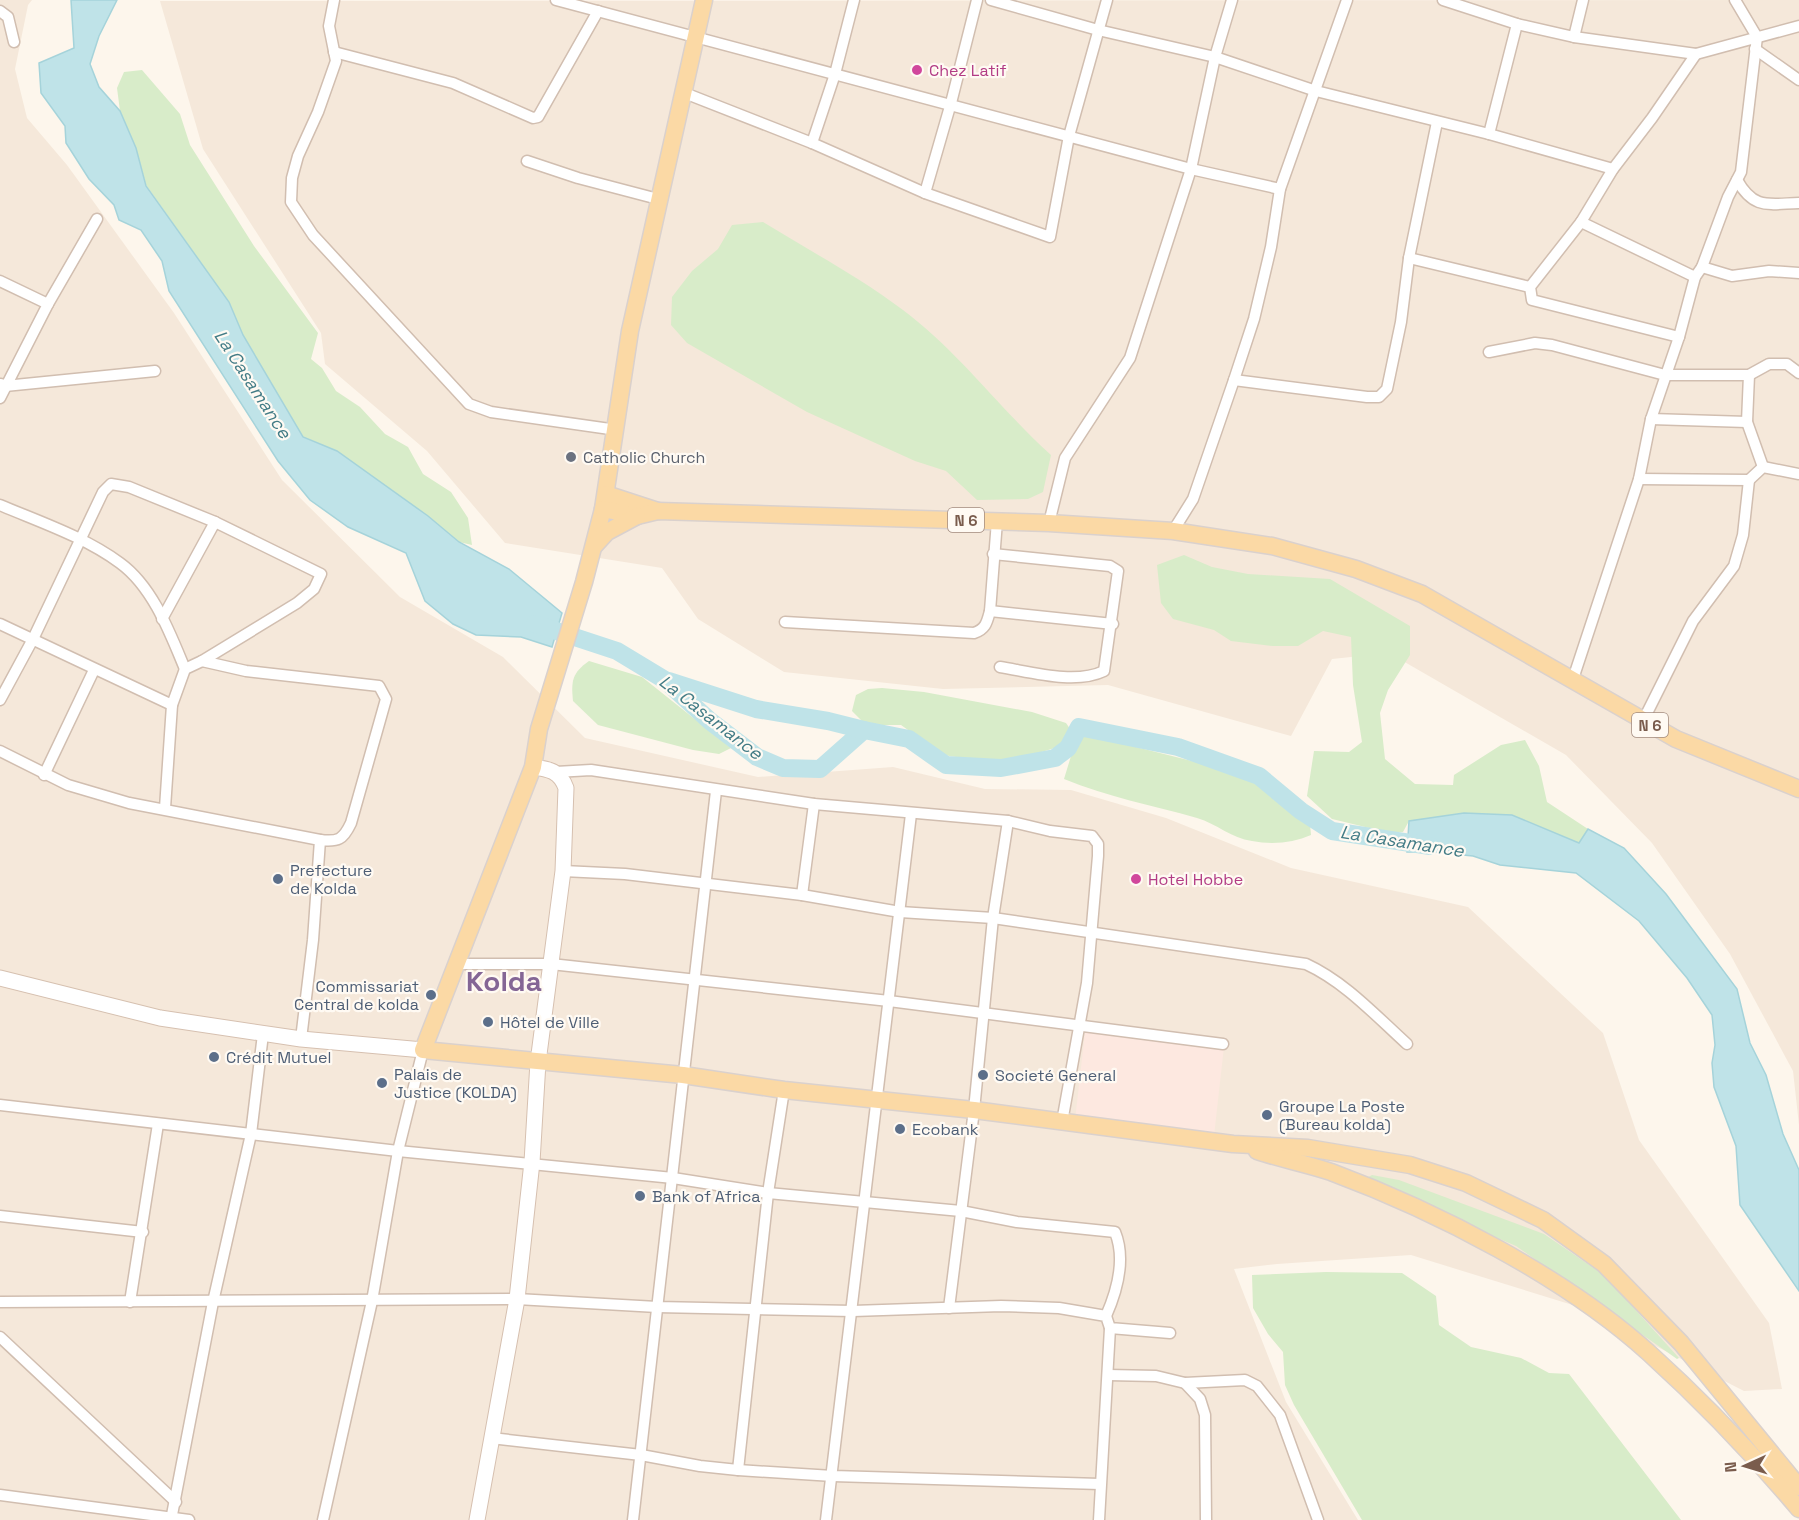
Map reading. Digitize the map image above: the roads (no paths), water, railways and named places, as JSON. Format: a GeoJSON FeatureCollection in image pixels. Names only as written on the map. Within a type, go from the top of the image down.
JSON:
{"type":"FeatureCollection","features":[{"type":"Feature","properties":{"kind":"main road"},"geometry":{"type":"LineString","coordinates":[[423,1050],[533,767],[539,729],[595,545],[617,430],[630,331],[694,36],[704,0]]}},
{"type":"Feature","properties":{"kind":"main road","name":"N 6"},"geometry":{"type":"LineString","coordinates":[[604,501],[637,516],[658,512]]}},
{"type":"Feature","properties":{"kind":"main road","name":"N 6"},"geometry":{"type":"LineString","coordinates":[[604,501],[658,512],[997,521],[1173,531],[1272,546],[1356,569],[1422,594],[1572,682],[1676,739],[1799,789]]}},
{"type":"Feature","properties":{"kind":"main road"},"geometry":{"type":"LineString","coordinates":[[595,545],[607,532],[637,516]]}},
{"type":"Feature","properties":{"kind":"main road"},"geometry":{"type":"LineString","coordinates":[[477,1520],[517,1299],[532,1162],[538,1062],[562,871],[566,788],[562,778],[556,772],[533,767]]}},
{"type":"Feature","properties":{"kind":"main road"},"geometry":{"type":"LineString","coordinates":[[0,978],[160,1018],[263,1034],[683,1075],[784,1090],[974,1110],[1233,1144],[1308,1148],[1410,1165],[1466,1183],[1543,1220],[1604,1264],[1681,1343],[1799,1487]]}},
{"type":"Feature","properties":{"kind":"main road"},"geometry":{"type":"LineString","coordinates":[[1233,1144],[1330,1172],[1408,1204],[1455,1226],[1582,1301],[1648,1352],[1757,1459],[1799,1509]]}},
{"type":"Feature","properties":{"kind":"street"},"geometry":{"type":"LineString","coordinates":[[334,0],[329,26],[336,61],[292,178],[291,202],[313,235],[469,404],[491,412],[617,430]]}},
{"type":"Feature","properties":{"kind":"street"},"geometry":{"type":"LineString","coordinates":[[556,0],[951,103],[1191,169],[1280,189]]}},
{"type":"Feature","properties":{"kind":"street"},"geometry":{"type":"LineString","coordinates":[[812,143],[835,74],[854,0]]}},
{"type":"Feature","properties":{"kind":"street"},"geometry":{"type":"LineString","coordinates":[[925,193],[977,0]]}},
{"type":"Feature","properties":{"kind":"street"},"geometry":{"type":"LineString","coordinates":[[991,0],[1098,30],[1215,57],[1316,91],[1490,134],[1613,169]]}},
{"type":"Feature","properties":{"kind":"street"},"geometry":{"type":"LineString","coordinates":[[682,92],[812,143],[925,193],[1050,237],[1069,136],[1107,0]]}},
{"type":"Feature","properties":{"kind":"street"},"geometry":{"type":"LineString","coordinates":[[1049,523],[1065,458],[1130,358],[1191,169],[1215,57],[1232,0]]}},
{"type":"Feature","properties":{"kind":"street"},"geometry":{"type":"LineString","coordinates":[[1173,531],[1193,499],[1254,319],[1271,247],[1280,189],[1347,0]]}},
{"type":"Feature","properties":{"kind":"street"},"geometry":{"type":"LineString","coordinates":[[1443,0],[1462,2],[1517,24],[1574,37],[1696,54],[1756,43],[1799,26]]}},
{"type":"Feature","properties":{"kind":"street"},"geometry":{"type":"LineString","coordinates":[[1574,37],[1583,0]]}},
{"type":"Feature","properties":{"kind":"street"},"geometry":{"type":"LineString","coordinates":[[1735,0],[1756,43],[1799,80]]}},
{"type":"Feature","properties":{"kind":"street"},"geometry":{"type":"LineString","coordinates":[[0,11],[8,17],[14,42]]}},
{"type":"Feature","properties":{"kind":"street"},"geometry":{"type":"LineString","coordinates":[[334,52],[453,83],[533,118],[538,117],[598,11]]}},
{"type":"Feature","properties":{"kind":"street"},"geometry":{"type":"LineString","coordinates":[[1490,134],[1517,24]]}},
{"type":"Feature","properties":{"kind":"street"},"geometry":{"type":"LineString","coordinates":[[1572,682],[1639,479],[1652,419],[1679,337],[1695,277],[1702,267],[1741,172],[1756,43]]}},
{"type":"Feature","properties":{"kind":"street"},"geometry":{"type":"LineString","coordinates":[[1679,337],[1532,300],[1530,287],[1581,222],[1613,169],[1696,54]]}},
{"type":"Feature","properties":{"kind":"street"},"geometry":{"type":"LineString","coordinates":[[1234,380],[1379,397],[1387,389],[1401,322],[1408,258],[1437,122]]}},
{"type":"Feature","properties":{"kind":"street"},"geometry":{"type":"LineString","coordinates":[[527,161],[578,178],[658,199]]}},
{"type":"Feature","properties":{"kind":"street"},"geometry":{"type":"LineString","coordinates":[[1737,180],[1746,196],[1756,203],[1799,203]]}},
{"type":"Feature","properties":{"kind":"street"},"geometry":{"type":"LineString","coordinates":[[0,398],[3,384],[97,219]]}},
{"type":"Feature","properties":{"kind":"street"},"geometry":{"type":"LineString","coordinates":[[1581,222],[1695,277]]}},
{"type":"Feature","properties":{"kind":"street"},"geometry":{"type":"LineString","coordinates":[[1408,258],[1530,287]]}},
{"type":"Feature","properties":{"kind":"street"},"geometry":{"type":"LineString","coordinates":[[1702,267],[1732,276],[1769,271],[1799,273]]}},
{"type":"Feature","properties":{"kind":"street"},"geometry":{"type":"LineString","coordinates":[[0,281],[48,304]]}},
{"type":"Feature","properties":{"kind":"street"},"geometry":{"type":"LineString","coordinates":[[1489,352],[1535,343],[1552,345],[1665,375],[1749,375],[1769,364],[1787,364],[1799,373]]}},
{"type":"Feature","properties":{"kind":"street"},"geometry":{"type":"LineString","coordinates":[[3,384],[155,371]]}},
{"type":"Feature","properties":{"kind":"street"},"geometry":{"type":"LineString","coordinates":[[1749,375],[1747,422],[1763,466]]}},
{"type":"Feature","properties":{"kind":"street"},"geometry":{"type":"LineString","coordinates":[[1652,419],[1747,422]]}},
{"type":"Feature","properties":{"kind":"street"},"geometry":{"type":"LineString","coordinates":[[1763,466],[1799,474]]}},
{"type":"Feature","properties":{"kind":"street"},"geometry":{"type":"LineString","coordinates":[[1643,721],[1693,621],[1734,566],[1743,535],[1749,480],[1763,466]]}},
{"type":"Feature","properties":{"kind":"street"},"geometry":{"type":"LineString","coordinates":[[1639,479],[1749,480]]}},
{"type":"Feature","properties":{"kind":"street"},"geometry":{"type":"LineString","coordinates":[[0,700],[33,639],[103,492],[111,484],[129,487],[215,522],[321,574],[314,589],[297,603],[185,669]]}},
{"type":"Feature","properties":{"kind":"street"},"geometry":{"type":"LineString","coordinates":[[0,505],[80,539],[122,564],[143,588],[162,619],[185,669],[172,705],[165,808]]}},
{"type":"Feature","properties":{"kind":"street"},"geometry":{"type":"LineString","coordinates":[[785,622],[974,633],[986,626],[990,611],[997,521]]}},
{"type":"Feature","properties":{"kind":"street"},"geometry":{"type":"LineString","coordinates":[[162,619],[215,522]]}},
{"type":"Feature","properties":{"kind":"street"},"geometry":{"type":"LineString","coordinates":[[993,554],[1116,568],[1118,571],[1113,624],[1104,671],[1092,676],[1043,674],[1000,667]]}},
{"type":"Feature","properties":{"kind":"street"},"geometry":{"type":"LineString","coordinates":[[990,611],[1113,624]]}},
{"type":"Feature","properties":{"kind":"street"},"geometry":{"type":"LineString","coordinates":[[0,624],[172,705]]}},
{"type":"Feature","properties":{"kind":"street"},"geometry":{"type":"LineString","coordinates":[[0,751],[68,785],[129,803],[165,808],[320,840],[336,842],[345,836],[351,823],[386,699],[380,686],[246,671],[202,661]]}},
{"type":"Feature","properties":{"kind":"street"},"geometry":{"type":"LineString","coordinates":[[44,775],[94,670]]}},
{"type":"Feature","properties":{"kind":"street"},"geometry":{"type":"LineString","coordinates":[[556,772],[591,770],[716,791],[814,804],[1008,821],[1050,831],[1092,836],[1098,844],[1098,856],[1080,1027],[1062,1122]]}},
{"type":"Feature","properties":{"kind":"street"},"geometry":{"type":"LineString","coordinates":[[633,1520],[716,791]]}},
{"type":"Feature","properties":{"kind":"street"},"geometry":{"type":"LineString","coordinates":[[802,895],[814,804]]}},
{"type":"Feature","properties":{"kind":"street"},"geometry":{"type":"LineString","coordinates":[[826,1520],[853,1311],[911,814]]}},
{"type":"Feature","properties":{"kind":"street"},"geometry":{"type":"LineString","coordinates":[[949,1308],[974,1110],[993,918],[1008,821]]}},
{"type":"Feature","properties":{"kind":"street"},"geometry":{"type":"LineString","coordinates":[[301,1039],[313,940],[320,840]]}},
{"type":"Feature","properties":{"kind":"street"},"geometry":{"type":"LineString","coordinates":[[562,871],[625,874],[802,895],[900,912],[993,918],[1306,964],[1327,973],[1345,987],[1407,1044]]}},
{"type":"Feature","properties":{"kind":"street"},"geometry":{"type":"LineString","coordinates":[[458,964],[551,964],[983,1012],[1080,1027],[1223,1044]]}},
{"type":"Feature","properties":{"kind":"street"},"geometry":{"type":"LineString","coordinates":[[176,1519],[176,1502],[213,1302],[251,1134],[263,1034]]}},
{"type":"Feature","properties":{"kind":"street"},"geometry":{"type":"LineString","coordinates":[[323,1520],[372,1301],[398,1151],[423,1050]]}},
{"type":"Feature","properties":{"kind":"street"},"geometry":{"type":"LineString","coordinates":[[738,1470],[768,1193],[784,1090]]}},
{"type":"Feature","properties":{"kind":"street"},"geometry":{"type":"LineString","coordinates":[[0,1105],[398,1151],[532,1162],[673,1178],[768,1193],[961,1211],[1017,1222],[1115,1232],[1120,1244],[1120,1260],[1115,1296],[1106,1316],[1110,1328],[1100,1484],[1100,1520]]}},
{"type":"Feature","properties":{"kind":"street"},"geometry":{"type":"LineString","coordinates":[[130,1302],[143,1232],[158,1124]]}},
{"type":"Feature","properties":{"kind":"street"},"geometry":{"type":"LineString","coordinates":[[0,1216],[143,1232]]}},
{"type":"Feature","properties":{"kind":"street"},"geometry":{"type":"LineString","coordinates":[[0,1302],[517,1299],[657,1307],[756,1307],[853,1311],[1059,1308],[1106,1316]]}},
{"type":"Feature","properties":{"kind":"street"},"geometry":{"type":"LineString","coordinates":[[1110,1328],[1170,1333]]}},
{"type":"Feature","properties":{"kind":"street"},"geometry":{"type":"LineString","coordinates":[[0,1337],[176,1502]]}},
{"type":"Feature","properties":{"kind":"street"},"geometry":{"type":"LineString","coordinates":[[1108,1375],[1156,1376],[1185,1383],[1245,1380],[1257,1386],[1280,1415],[1318,1520]]}},
{"type":"Feature","properties":{"kind":"street"},"geometry":{"type":"LineString","coordinates":[[1185,1383],[1200,1399],[1205,1415],[1206,1520]]}},
{"type":"Feature","properties":{"kind":"street"},"geometry":{"type":"LineString","coordinates":[[491,1438],[641,1455],[700,1466],[738,1470],[833,1476],[1100,1484]]}},
{"type":"Feature","properties":{"kind":"street"},"geometry":{"type":"LineString","coordinates":[[0,1495],[189,1520]]}},
{"type":"Feature","properties":{"kind":"water"},"geometry":{"type":"Polygon","coordinates":[[[71,0],[117,0],[99,36],[90,64],[99,87],[120,111],[136,148],[146,186],[229,302],[243,335],[303,437],[337,451],[428,516],[459,542],[509,569],[562,613],[552,647],[521,637],[476,635],[453,624],[425,601],[406,553],[348,527],[310,500],[278,461],[169,291],[162,261],[141,230],[119,220],[114,205],[89,179],[66,143],[65,126],[41,93],[39,63],[74,48],[71,0]]]}},
{"type":"Feature","properties":{"kind":"water"},"geometry":{"type":"Polygon","coordinates":[[[1464,813],[1512,815],[1579,843],[1588,829],[1624,848],[1666,894],[1737,989],[1750,1043],[1766,1075],[1783,1134],[1799,1170],[1799,1291],[1740,1205],[1736,1146],[1714,1087],[1712,1063],[1715,1045],[1712,1015],[1687,978],[1639,921],[1576,873],[1500,865],[1473,856],[1407,852],[1409,821],[1464,813]]]}},
{"type":"Feature","properties":{"kind":"waterway","name":"La Casamance"},"geometry":{"type":"LineString","coordinates":[[535,624],[617,651],[665,680],[710,721],[757,757],[783,768],[820,769],[864,730],[909,739],[946,765],[1001,768],[1055,758],[1068,748],[1079,727],[1178,747],[1259,776],[1301,811],[1332,831],[1430,846]]}},
{"type":"Feature","properties":{"kind":"waterway"},"geometry":{"type":"LineString","coordinates":[[669,681],[756,709],[828,721],[864,730]]}},
{"type":"Feature","properties":{"kind":"place","name":"Chez Latif"},"geometry":{"type":"Point","coordinates":[917,70]}},
{"type":"Feature","properties":{"kind":"place","name":"Catholic Church"},"geometry":{"type":"Point","coordinates":[571,457]}},
{"type":"Feature","properties":{"kind":"place","name":"Prefecture de Kolda"},"geometry":{"type":"Point","coordinates":[278,879]}},
{"type":"Feature","properties":{"kind":"place","name":"Hotel Hobbe"},"geometry":{"type":"Point","coordinates":[1136,879]}},
{"type":"Feature","properties":{"kind":"place","name":"Commissariat Central de kolda"},"geometry":{"type":"Point","coordinates":[431,995]}},
{"type":"Feature","properties":{"kind":"place","name":"Hôtel de Ville"},"geometry":{"type":"Point","coordinates":[488,1022]}},
{"type":"Feature","properties":{"kind":"place","name":"Crédit Mutuel"},"geometry":{"type":"Point","coordinates":[214,1057]}},
{"type":"Feature","properties":{"kind":"place","name":"Societé General"},"geometry":{"type":"Point","coordinates":[983,1075]}},
{"type":"Feature","properties":{"kind":"place","name":"Palais de Justice (KOLDA)"},"geometry":{"type":"Point","coordinates":[382,1083]}},
{"type":"Feature","properties":{"kind":"place","name":"Groupe La Poste (Bureau kolda)"},"geometry":{"type":"Point","coordinates":[1267,1115]}},
{"type":"Feature","properties":{"kind":"place","name":"Ecobank"},"geometry":{"type":"Point","coordinates":[900,1129]}},
{"type":"Feature","properties":{"kind":"place","name":"Bank of Africa"},"geometry":{"type":"Point","coordinates":[640,1196]}},
{"type":"Feature","properties":{"kind":"district","name":"Kolda"},"geometry":{"type":"Point","coordinates":[504,981]}}]}
